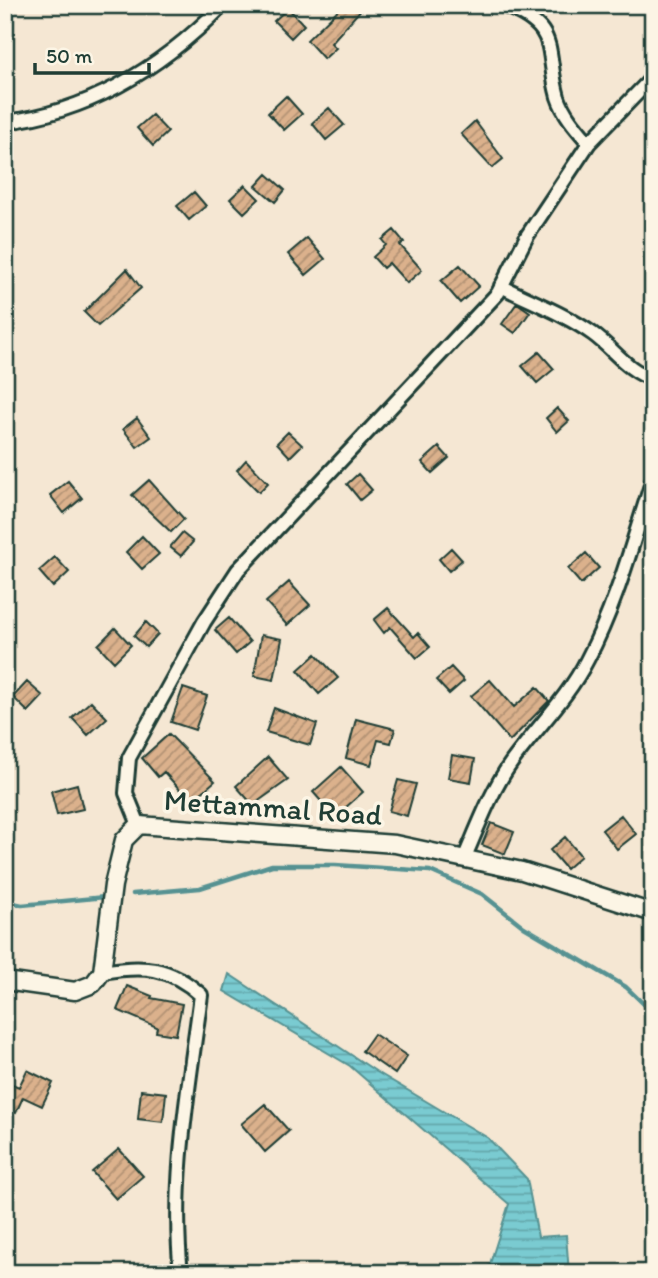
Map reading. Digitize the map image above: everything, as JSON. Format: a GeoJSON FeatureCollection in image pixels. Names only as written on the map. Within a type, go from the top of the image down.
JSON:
{"type":"FeatureCollection","features":[{"type":"Feature","properties":{"kind":"main road","name":"Mettammal Road"},"geometry":{"type":"LineString","coordinates":[[102,972],[113,885],[124,840],[139,825],[395,844],[522,871],[653,913]]}},
{"type":"Feature","properties":{"kind":"main road"},"geometry":{"type":"LineString","coordinates":[[5,981],[75,991],[93,984],[102,972]]}},
{"type":"Feature","properties":{"kind":"street"},"geometry":{"type":"LineString","coordinates":[[5,121],[73,108],[112,90],[155,64],[223,5]]}},
{"type":"Feature","properties":{"kind":"street"},"geometry":{"type":"LineString","coordinates":[[503,5],[522,13],[543,28],[550,43],[559,99],[570,122],[589,143]]}},
{"type":"Feature","properties":{"kind":"street"},"geometry":{"type":"LineString","coordinates":[[139,825],[126,793],[129,758],[204,622],[237,570],[502,286],[527,236],[589,143],[653,77]]}},
{"type":"Feature","properties":{"kind":"street"},"geometry":{"type":"LineString","coordinates":[[502,286],[572,320],[595,335],[636,373],[653,379]]}},
{"type":"Feature","properties":{"kind":"street"},"geometry":{"type":"LineString","coordinates":[[464,859],[510,764],[564,699],[587,660],[612,602],[653,479]]}},
{"type":"Feature","properties":{"kind":"street"},"geometry":{"type":"LineString","coordinates":[[102,972],[134,966],[181,977],[201,995],[182,1147],[177,1233],[181,1273]]}},
{"type":"Feature","properties":{"kind":"water"},"geometry":{"type":"Polygon","coordinates":[[[229,974],[377,1072],[488,1138],[527,1179],[538,1237],[566,1235],[569,1273],[487,1273],[509,1204],[350,1066],[224,991],[229,974]]]}},
{"type":"Feature","properties":{"kind":"building"},"geometry":{"type":"Polygon","coordinates":[[[343,5],[365,5],[331,43],[336,48],[324,59],[307,40],[343,5]]]}},
{"type":"Feature","properties":{"kind":"building"},"geometry":{"type":"Polygon","coordinates":[[[288,8],[304,25],[291,38],[274,21],[288,8]]]}},
{"type":"Feature","properties":{"kind":"building"},"geometry":{"type":"Polygon","coordinates":[[[286,96],[302,114],[284,130],[268,113],[286,96]]]}},
{"type":"Feature","properties":{"kind":"building"},"geometry":{"type":"Polygon","coordinates":[[[329,108],[344,125],[326,140],[312,123],[329,108]]]}},
{"type":"Feature","properties":{"kind":"building"},"geometry":{"type":"Polygon","coordinates":[[[152,115],[168,132],[153,146],[137,128],[152,115]]]}},
{"type":"Feature","properties":{"kind":"building"},"geometry":{"type":"Polygon","coordinates":[[[475,121],[503,159],[492,168],[461,134],[475,121]]]}},
{"type":"Feature","properties":{"kind":"building"},"geometry":{"type":"Polygon","coordinates":[[[267,174],[285,190],[275,202],[256,186],[267,174]]]}},
{"type":"Feature","properties":{"kind":"building"},"geometry":{"type":"Polygon","coordinates":[[[245,185],[259,199],[244,213],[230,199],[245,185]]]}},
{"type":"Feature","properties":{"kind":"building"},"geometry":{"type":"Polygon","coordinates":[[[194,192],[206,206],[189,220],[177,206],[194,192]]]}},
{"type":"Feature","properties":{"kind":"building"},"geometry":{"type":"Polygon","coordinates":[[[394,230],[404,242],[400,245],[422,270],[407,283],[389,263],[383,268],[373,257],[386,245],[382,240],[394,230]]]}},
{"type":"Feature","properties":{"kind":"building"},"geometry":{"type":"Polygon","coordinates":[[[307,238],[325,259],[306,275],[288,254],[307,238]]]}},
{"type":"Feature","properties":{"kind":"building"},"geometry":{"type":"Polygon","coordinates":[[[460,265],[479,286],[460,303],[441,281],[460,265]]]}},
{"type":"Feature","properties":{"kind":"building"},"geometry":{"type":"Polygon","coordinates":[[[127,269],[141,288],[98,326],[84,312],[127,269]]]}},
{"type":"Feature","properties":{"kind":"building"},"geometry":{"type":"Polygon","coordinates":[[[517,303],[530,312],[515,333],[502,324],[517,303]]]}},
{"type":"Feature","properties":{"kind":"building"},"geometry":{"type":"Polygon","coordinates":[[[539,352],[554,369],[537,383],[522,366],[539,352]]]}},
{"type":"Feature","properties":{"kind":"building"},"geometry":{"type":"Polygon","coordinates":[[[557,408],[569,421],[557,432],[546,418],[557,408]]]}},
{"type":"Feature","properties":{"kind":"building"},"geometry":{"type":"Polygon","coordinates":[[[137,418],[151,437],[137,447],[123,429],[137,418]]]}},
{"type":"Feature","properties":{"kind":"building"},"geometry":{"type":"Polygon","coordinates":[[[288,432],[302,445],[290,457],[277,443],[288,432]]]}},
{"type":"Feature","properties":{"kind":"building"},"geometry":{"type":"Polygon","coordinates":[[[439,447],[449,458],[432,473],[422,462],[439,447]]]}},
{"type":"Feature","properties":{"kind":"building"},"geometry":{"type":"Polygon","coordinates":[[[246,460],[268,483],[259,492],[237,470],[246,460]]]}},
{"type":"Feature","properties":{"kind":"building"},"geometry":{"type":"Polygon","coordinates":[[[358,474],[372,490],[360,500],[347,484],[358,474]]]}},
{"type":"Feature","properties":{"kind":"building"},"geometry":{"type":"Polygon","coordinates":[[[149,480],[184,519],[171,532],[132,495],[149,480]]]}},
{"type":"Feature","properties":{"kind":"building"},"geometry":{"type":"Polygon","coordinates":[[[68,481],[82,498],[64,513],[50,495],[68,481]]]}},
{"type":"Feature","properties":{"kind":"building"},"geometry":{"type":"Polygon","coordinates":[[[182,533],[193,542],[181,556],[170,547],[182,533]]]}},
{"type":"Feature","properties":{"kind":"building"},"geometry":{"type":"Polygon","coordinates":[[[142,536],[159,554],[142,569],[126,552],[142,536]]]}},
{"type":"Feature","properties":{"kind":"building"},"geometry":{"type":"Polygon","coordinates":[[[451,548],[462,560],[449,571],[439,559],[451,548]]]}},
{"type":"Feature","properties":{"kind":"building"},"geometry":{"type":"Polygon","coordinates":[[[586,553],[599,568],[581,584],[568,569],[586,553]]]}},
{"type":"Feature","properties":{"kind":"building"},"geometry":{"type":"Polygon","coordinates":[[[55,557],[69,572],[53,587],[39,571],[55,557]]]}},
{"type":"Feature","properties":{"kind":"building"},"geometry":{"type":"Polygon","coordinates":[[[289,582],[310,605],[287,625],[266,602],[289,582]]]}},
{"type":"Feature","properties":{"kind":"building"},"geometry":{"type":"Polygon","coordinates":[[[388,608],[414,637],[418,633],[430,647],[417,658],[390,627],[384,633],[374,620],[388,608]]]}},
{"type":"Feature","properties":{"kind":"building"},"geometry":{"type":"Polygon","coordinates":[[[229,618],[250,642],[236,654],[215,630],[229,618]]]}},
{"type":"Feature","properties":{"kind":"building"},"geometry":{"type":"Polygon","coordinates":[[[146,622],[158,634],[146,647],[134,636],[146,622]]]}},
{"type":"Feature","properties":{"kind":"building"},"geometry":{"type":"Polygon","coordinates":[[[115,628],[131,645],[114,662],[98,645],[115,628]]]}},
{"type":"Feature","properties":{"kind":"building"},"geometry":{"type":"Polygon","coordinates":[[[261,635],[282,639],[274,680],[254,676],[261,635]]]}},
{"type":"Feature","properties":{"kind":"building"},"geometry":{"type":"Polygon","coordinates":[[[316,654],[338,678],[319,694],[298,670],[316,654]]]}},
{"type":"Feature","properties":{"kind":"building"},"geometry":{"type":"Polygon","coordinates":[[[451,667],[464,681],[449,694],[436,680],[451,667]]]}},
{"type":"Feature","properties":{"kind":"building"},"geometry":{"type":"Polygon","coordinates":[[[490,680],[514,707],[537,687],[549,701],[510,741],[471,696],[490,680]]]}},
{"type":"Feature","properties":{"kind":"building"},"geometry":{"type":"Polygon","coordinates":[[[27,682],[43,696],[28,712],[13,697],[27,682]]]}},
{"type":"Feature","properties":{"kind":"building"},"geometry":{"type":"Polygon","coordinates":[[[183,688],[207,696],[195,730],[171,722],[183,688]]]}},
{"type":"Feature","properties":{"kind":"building"},"geometry":{"type":"Polygon","coordinates":[[[91,701],[107,718],[88,735],[72,718],[91,701]]]}},
{"type":"Feature","properties":{"kind":"building"},"geometry":{"type":"Polygon","coordinates":[[[274,708],[317,724],[310,745],[266,732],[274,708]]]}},
{"type":"Feature","properties":{"kind":"building"},"geometry":{"type":"Polygon","coordinates":[[[356,719],[395,729],[391,743],[378,740],[371,765],[346,758],[356,719]]]}},
{"type":"Feature","properties":{"kind":"building"},"geometry":{"type":"Polygon","coordinates":[[[169,734],[215,781],[191,802],[164,772],[158,777],[142,758],[169,734]]]}},
{"type":"Feature","properties":{"kind":"building"},"geometry":{"type":"Polygon","coordinates":[[[452,755],[475,759],[471,782],[448,778],[452,755]]]}},
{"type":"Feature","properties":{"kind":"building"},"geometry":{"type":"Polygon","coordinates":[[[268,757],[288,780],[253,805],[236,786],[268,757]]]}},
{"type":"Feature","properties":{"kind":"building"},"geometry":{"type":"Polygon","coordinates":[[[341,767],[363,792],[335,817],[313,792],[341,767]]]}},
{"type":"Feature","properties":{"kind":"building"},"geometry":{"type":"Polygon","coordinates":[[[398,780],[416,784],[407,816],[389,811],[398,780]]]}},
{"type":"Feature","properties":{"kind":"building"},"geometry":{"type":"Polygon","coordinates":[[[77,784],[83,809],[57,815],[51,791],[77,784]]]}},
{"type":"Feature","properties":{"kind":"building"},"geometry":{"type":"Polygon","coordinates":[[[621,815],[636,834],[617,849],[602,830],[621,815]]]}},
{"type":"Feature","properties":{"kind":"building"},"geometry":{"type":"Polygon","coordinates":[[[491,823],[514,832],[505,854],[482,845],[491,823]]]}},
{"type":"Feature","properties":{"kind":"building"},"geometry":{"type":"Polygon","coordinates":[[[565,837],[581,856],[566,869],[550,850],[565,837]]]}},
{"type":"Feature","properties":{"kind":"building"},"geometry":{"type":"Polygon","coordinates":[[[127,986],[152,996],[151,998],[182,1004],[176,1035],[156,1032],[157,1027],[117,1010],[127,986]]]}},
{"type":"Feature","properties":{"kind":"building"},"geometry":{"type":"Polygon","coordinates":[[[374,1034],[407,1056],[395,1074],[362,1051],[374,1034]]]}},
{"type":"Feature","properties":{"kind":"building"},"geometry":{"type":"Polygon","coordinates":[[[27,1070],[53,1083],[42,1106],[23,1097],[16,1113],[5,1109],[5,1081],[19,1087],[27,1070]]]}},
{"type":"Feature","properties":{"kind":"building"},"geometry":{"type":"Polygon","coordinates":[[[141,1090],[166,1093],[163,1122],[138,1119],[141,1090]]]}},
{"type":"Feature","properties":{"kind":"building"},"geometry":{"type":"Polygon","coordinates":[[[265,1104],[289,1131],[265,1152],[241,1124],[265,1104]]]}},
{"type":"Feature","properties":{"kind":"building"},"geometry":{"type":"Polygon","coordinates":[[[119,1149],[143,1176],[116,1199],[92,1172],[119,1149]]]}},
{"type":"Feature","properties":{"kind":"waterway"},"geometry":{"type":"LineString","coordinates":[[133,894],[200,888],[272,865],[335,865],[430,871],[482,894],[524,927],[626,987],[653,1013]]}},
{"type":"Feature","properties":{"kind":"waterway"},"geometry":{"type":"LineString","coordinates":[[5,901],[22,905],[105,897]]}}]}
